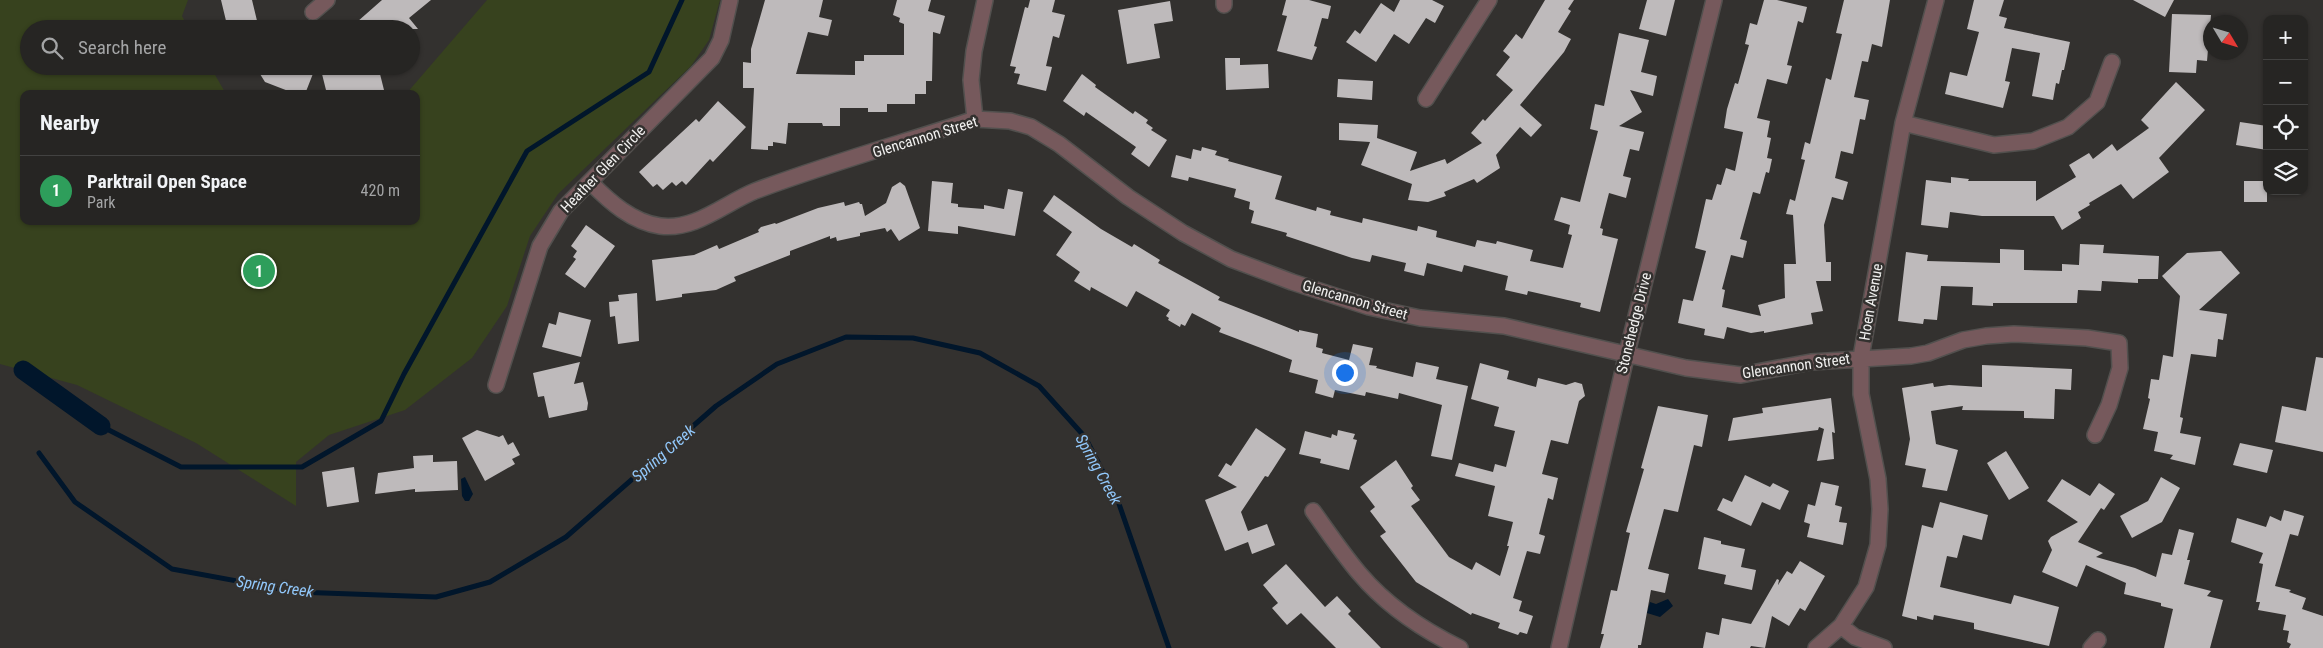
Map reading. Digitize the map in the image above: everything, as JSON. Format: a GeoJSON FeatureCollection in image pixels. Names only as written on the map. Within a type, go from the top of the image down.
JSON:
{"type":"FeatureCollection","features":[{"type":"Feature","properties":{"kind":"street"},"geometry":{"type":"LineString","coordinates":[[312,12],[327,0]]}},
{"type":"Feature","properties":{"kind":"street","name":"Heather Glen Circle"},"geometry":{"type":"LineString","coordinates":[[496,385],[540,246],[562,210],[591,183],[712,58],[721,40],[730,0]]}},
{"type":"Feature","properties":{"kind":"street"},"geometry":{"type":"LineString","coordinates":[[975,119],[971,80],[974,51],[985,0]]}},
{"type":"Feature","properties":{"kind":"street"},"geometry":{"type":"LineString","coordinates":[[1426,99],[1489,0]]}},
{"type":"Feature","properties":{"kind":"street","name":"Stonehedge Drive"},"geometry":{"type":"LineString","coordinates":[[1559,648],[1627,353],[1714,0]]}},
{"type":"Feature","properties":{"kind":"street","name":"Hoen Avenue"},"geometry":{"type":"LineString","coordinates":[[1816,648],[1841,626],[1866,587],[1878,545],[1880,508],[1878,479],[1862,394],[1861,358],[1903,123],[1936,0]]}},
{"type":"Feature","properties":{"kind":"street"},"geometry":{"type":"LineString","coordinates":[[1903,123],[1994,145],[2033,141],[2068,127],[2097,102],[2112,62]]}},
{"type":"Feature","properties":{"kind":"street","name":"Glencannon Street"},"geometry":{"type":"LineString","coordinates":[[591,183],[609,200],[634,218],[661,226],[690,224],[754,192],[975,119],[1010,121],[1032,127],[1059,144],[1128,197],[1183,233],[1231,258],[1292,282],[1368,307],[1420,318],[1504,326],[1686,368],[1741,375],[1811,362],[1911,356],[1928,353],[1963,340],[2014,334],[2087,338],[2119,343],[2120,368],[2109,405],[2095,435]]}},
{"type":"Feature","properties":{"kind":"street"},"geometry":{"type":"LineString","coordinates":[[1313,511],[1360,574],[1395,608],[1436,636],[1460,648]]}},
{"type":"Feature","properties":{"kind":"street"},"geometry":{"type":"LineString","coordinates":[[1841,626],[1855,637],[1884,648]]}},
{"type":"Feature","properties":{"kind":"green space"},"geometry":{"type":"Polygon","coordinates":[[[0,0],[188,0],[182,16],[184,20],[20,20],[20,75],[215,75],[224,90],[20,90],[20,225],[420,225],[420,90],[409,90],[487,0],[720,0],[709,40],[691,66],[558,194],[530,236],[507,306],[472,358],[405,410],[329,435],[296,462],[296,506],[196,443],[77,385],[0,364],[0,0]]]}},
{"type":"Feature","properties":{"kind":"water"},"geometry":{"type":"Polygon","coordinates":[[[465,477],[473,494],[469,501],[465,501],[462,496],[461,479],[465,477]]]}},
{"type":"Feature","properties":{"kind":"water"},"geometry":{"type":"Polygon","coordinates":[[[1668,599],[1673,606],[1660,617],[1647,613],[1650,602],[1656,604],[1668,599]]]}},
{"type":"Feature","properties":{"kind":"building"},"geometry":{"type":"Polygon","coordinates":[[[221,0],[252,0],[257,20],[226,20],[221,0]]]}},
{"type":"Feature","properties":{"kind":"building"},"geometry":{"type":"Polygon","coordinates":[[[382,0],[431,0],[409,18],[411,20],[359,20],[382,0]]]}},
{"type":"Feature","properties":{"kind":"building"},"geometry":{"type":"Polygon","coordinates":[[[765,0],[823,0],[819,17],[832,20],[828,36],[808,32],[796,74],[855,75],[855,61],[864,61],[864,55],[904,55],[904,24],[899,22],[900,18],[893,15],[897,0],[931,0],[928,11],[945,16],[940,34],[933,32],[932,81],[926,81],[926,94],[915,94],[915,104],[887,104],[887,112],[868,112],[868,108],[840,108],[840,126],[823,126],[822,123],[788,123],[786,144],[773,142],[773,146],[768,146],[768,150],[751,149],[754,88],[743,88],[743,62],[751,63],[751,49],[765,0]]]}},
{"type":"Feature","properties":{"kind":"building"},"geometry":{"type":"Polygon","coordinates":[[[1030,0],[1055,0],[1052,12],[1065,15],[1059,38],[1053,36],[1046,66],[1052,67],[1046,91],[1017,84],[1020,74],[1014,73],[1016,67],[1010,66],[1025,7],[1028,8],[1030,0]]]}},
{"type":"Feature","properties":{"kind":"building"},"geometry":{"type":"Polygon","coordinates":[[[1286,0],[1309,0],[1331,6],[1328,19],[1322,18],[1314,46],[1317,47],[1312,60],[1277,51],[1287,16],[1282,15],[1286,0]]]}},
{"type":"Feature","properties":{"kind":"building"},"geometry":{"type":"Polygon","coordinates":[[[1400,0],[1432,0],[1444,6],[1435,23],[1426,18],[1409,44],[1394,34],[1376,62],[1346,42],[1355,30],[1360,34],[1381,3],[1394,12],[1400,0]]]}},
{"type":"Feature","properties":{"kind":"building"},"geometry":{"type":"Polygon","coordinates":[[[1545,0],[1574,0],[1568,9],[1571,11],[1558,32],[1571,39],[1564,52],[1520,105],[1542,125],[1531,137],[1520,127],[1496,155],[1500,168],[1477,183],[1474,179],[1444,192],[1446,196],[1428,202],[1408,200],[1412,184],[1361,165],[1370,142],[1339,140],[1339,123],[1378,125],[1377,138],[1417,152],[1410,171],[1445,159],[1447,164],[1482,143],[1471,133],[1483,119],[1485,121],[1513,90],[1496,75],[1510,57],[1503,51],[1516,34],[1522,39],[1545,0]]]}},
{"type":"Feature","properties":{"kind":"building"},"geometry":{"type":"Polygon","coordinates":[[[1647,0],[1675,0],[1666,36],[1639,29],[1647,0]]]}},
{"type":"Feature","properties":{"kind":"building"},"geometry":{"type":"Polygon","coordinates":[[[1764,0],[1777,0],[1807,7],[1803,23],[1798,21],[1787,65],[1792,66],[1787,84],[1767,79],[1757,118],[1770,121],[1767,137],[1771,138],[1767,158],[1772,159],[1769,173],[1766,172],[1760,194],[1753,192],[1740,239],[1747,241],[1743,258],[1731,255],[1722,289],[1725,290],[1722,307],[1761,316],[1758,305],[1785,298],[1784,264],[1796,264],[1793,215],[1786,214],[1790,199],[1795,201],[1805,160],[1801,159],[1805,142],[1810,144],[1826,78],[1831,80],[1842,34],[1836,33],[1844,0],[1890,0],[1882,47],[1872,44],[1868,62],[1862,61],[1854,97],[1869,100],[1865,120],[1860,119],[1853,154],[1841,151],[1835,178],[1848,182],[1843,200],[1832,197],[1824,225],[1826,262],[1831,262],[1831,281],[1816,281],[1823,311],[1811,313],[1813,324],[1764,333],[1764,331],[1751,333],[1727,327],[1724,339],[1704,335],[1705,329],[1678,323],[1683,299],[1693,301],[1706,251],[1695,248],[1706,199],[1712,200],[1717,184],[1721,185],[1726,168],[1735,171],[1743,132],[1724,128],[1727,109],[1735,83],[1738,84],[1749,45],[1745,44],[1750,23],[1757,25],[1764,0]]]}},
{"type":"Feature","properties":{"kind":"building"},"geometry":{"type":"Polygon","coordinates":[[[1974,0],[2004,0],[1999,16],[2007,18],[2004,28],[2070,42],[2064,70],[2062,70],[2059,84],[2056,83],[2053,100],[2032,96],[2040,53],[2012,48],[2005,81],[2010,82],[2003,108],[1945,94],[1950,72],[1967,76],[1979,32],[1967,29],[1974,0]]]}},
{"type":"Feature","properties":{"kind":"building"},"geometry":{"type":"Polygon","coordinates":[[[2133,0],[2174,0],[2165,17],[2133,0]]]}},
{"type":"Feature","properties":{"kind":"building"},"geometry":{"type":"Polygon","coordinates":[[[1170,1],[1173,21],[1154,24],[1160,58],[1127,64],[1118,10],[1170,1]]]}},
{"type":"Feature","properties":{"kind":"building"},"geometry":{"type":"Polygon","coordinates":[[[2172,14],[2211,15],[2203,15],[2203,60],[2207,61],[2197,60],[2196,73],[2169,72],[2172,14]]]}},
{"type":"Feature","properties":{"kind":"building"},"geometry":{"type":"Polygon","coordinates":[[[1619,33],[1649,40],[1641,72],[1657,76],[1653,96],[1630,90],[1642,112],[1619,126],[1644,132],[1639,151],[1630,149],[1623,176],[1631,178],[1626,198],[1609,193],[1600,228],[1603,229],[1602,235],[1618,239],[1600,312],[1580,307],[1581,303],[1528,291],[1527,295],[1505,290],[1508,276],[1464,265],[1462,272],[1427,263],[1424,276],[1404,271],[1406,263],[1372,255],[1370,262],[1352,258],[1286,236],[1287,233],[1251,223],[1254,211],[1249,209],[1250,202],[1234,197],[1236,189],[1189,177],[1188,181],[1171,177],[1176,155],[1191,159],[1193,149],[1201,151],[1202,147],[1217,151],[1215,155],[1229,159],[1228,161],[1282,176],[1275,199],[1316,211],[1317,207],[1331,211],[1330,215],[1362,223],[1363,218],[1417,231],[1418,226],[1437,231],[1436,237],[1475,247],[1477,240],[1496,244],[1497,241],[1533,250],[1530,261],[1563,268],[1572,235],[1568,234],[1570,225],[1554,220],[1561,197],[1580,202],[1598,131],[1590,129],[1595,104],[1604,106],[1619,33]]]}},
{"type":"Feature","properties":{"kind":"building"},"geometry":{"type":"Polygon","coordinates":[[[1225,58],[1240,58],[1240,65],[1268,64],[1269,88],[1226,90],[1225,58]]]}},
{"type":"Feature","properties":{"kind":"building"},"geometry":{"type":"Polygon","coordinates":[[[1082,74],[1096,85],[1095,87],[1133,114],[1135,111],[1148,120],[1146,123],[1153,128],[1151,130],[1167,140],[1149,167],[1131,154],[1136,147],[1086,112],[1084,116],[1063,101],[1082,74]]]}},
{"type":"Feature","properties":{"kind":"building"},"geometry":{"type":"Polygon","coordinates":[[[261,75],[312,75],[307,90],[286,90],[265,82],[261,75]]]}},
{"type":"Feature","properties":{"kind":"building"},"geometry":{"type":"Polygon","coordinates":[[[322,75],[380,75],[384,90],[326,90],[322,75]]]}},
{"type":"Feature","properties":{"kind":"building"},"geometry":{"type":"Polygon","coordinates":[[[1338,79],[1373,81],[1372,100],[1337,97],[1338,79]]]}},
{"type":"Feature","properties":{"kind":"building"},"geometry":{"type":"Polygon","coordinates":[[[2176,82],[2205,110],[2159,158],[2169,172],[2133,199],[2121,184],[2089,203],[2090,205],[2078,212],[2081,218],[2062,230],[2054,216],[1982,216],[1950,212],[1948,228],[1921,225],[1926,180],[1951,183],[1951,177],[1969,179],[1968,181],[2036,181],[2036,201],[2076,177],[2069,165],[2089,153],[2093,159],[2112,144],[2117,151],[2149,128],[2141,120],[2176,82]]]}},
{"type":"Feature","properties":{"kind":"building"},"geometry":{"type":"Polygon","coordinates":[[[718,101],[746,127],[713,162],[710,159],[686,185],[682,181],[676,186],[672,182],[663,190],[657,184],[653,187],[639,172],[696,119],[699,122],[718,101]]]}},
{"type":"Feature","properties":{"kind":"building"},"geometry":{"type":"Polygon","coordinates":[[[2240,122],[2263,125],[2263,149],[2236,145],[2240,122]]]}},
{"type":"Feature","properties":{"kind":"building"},"geometry":{"type":"Polygon","coordinates":[[[932,181],[953,183],[951,203],[958,204],[958,207],[984,209],[984,205],[1004,209],[1008,189],[1023,192],[1015,236],[958,226],[958,234],[928,231],[932,181]]]}},
{"type":"Feature","properties":{"kind":"building"},"geometry":{"type":"Polygon","coordinates":[[[2244,181],[2263,181],[2263,195],[2267,195],[2267,202],[2244,202],[2244,181]]]}},
{"type":"Feature","properties":{"kind":"building"},"geometry":{"type":"Polygon","coordinates":[[[900,182],[905,186],[920,228],[899,241],[891,229],[887,232],[885,228],[860,233],[860,236],[837,241],[836,237],[830,239],[830,236],[790,251],[790,255],[734,277],[736,281],[716,290],[682,294],[682,297],[656,301],[652,260],[694,255],[717,245],[719,249],[759,232],[758,230],[761,227],[776,224],[818,208],[844,202],[845,206],[859,202],[862,204],[865,216],[886,203],[892,187],[900,182]]]}},
{"type":"Feature","properties":{"kind":"building"},"geometry":{"type":"Polygon","coordinates":[[[1054,195],[1101,229],[1132,247],[1134,244],[1160,260],[1158,263],[1220,297],[1218,300],[1299,332],[1299,330],[1318,334],[1316,347],[1323,349],[1322,353],[1349,360],[1353,344],[1373,348],[1369,365],[1377,366],[1376,368],[1413,377],[1416,362],[1439,367],[1436,379],[1468,386],[1452,460],[1431,456],[1442,405],[1399,393],[1398,399],[1366,392],[1365,396],[1335,390],[1333,398],[1315,393],[1318,380],[1289,372],[1292,360],[1219,332],[1221,328],[1192,313],[1185,326],[1181,324],[1180,327],[1168,320],[1169,318],[1166,316],[1170,310],[1136,291],[1127,307],[1091,287],[1090,291],[1074,281],[1080,272],[1056,255],[1072,232],[1043,211],[1054,195]]]}},
{"type":"Feature","properties":{"kind":"building"},"geometry":{"type":"Polygon","coordinates":[[[586,225],[615,246],[585,288],[565,274],[576,259],[573,257],[577,251],[571,246],[586,225]]]}},
{"type":"Feature","properties":{"kind":"building"},"geometry":{"type":"Polygon","coordinates":[[[2080,244],[2104,245],[2103,253],[2159,256],[2158,279],[2138,279],[2138,283],[2102,281],[2101,291],[2078,290],[2077,303],[1993,303],[1993,306],[1972,305],[1973,287],[1941,286],[1937,320],[1924,319],[1923,324],[1898,321],[1906,252],[1928,255],[1927,261],[2000,263],[2000,249],[2024,250],[2024,270],[2062,271],[2062,264],[2079,265],[2080,244]]]}},
{"type":"Feature","properties":{"kind":"building"},"geometry":{"type":"Polygon","coordinates":[[[2221,251],[2240,273],[2199,310],[2227,314],[2223,340],[2218,339],[2216,357],[2191,354],[2180,417],[2183,418],[2180,433],[2201,437],[2195,465],[2170,459],[2173,455],[2154,451],[2158,432],[2143,429],[2150,399],[2148,398],[2151,379],[2159,380],[2163,355],[2173,357],[2180,296],[2162,276],[2187,253],[2221,251]]]}},
{"type":"Feature","properties":{"kind":"building"},"geometry":{"type":"Polygon","coordinates":[[[637,293],[639,341],[618,344],[615,316],[610,317],[609,302],[619,301],[618,295],[637,293]]]}},
{"type":"Feature","properties":{"kind":"building"},"geometry":{"type":"Polygon","coordinates":[[[559,312],[591,320],[581,357],[542,347],[549,323],[556,325],[559,312]]]}},
{"type":"Feature","properties":{"kind":"building"},"geometry":{"type":"Polygon","coordinates":[[[2316,357],[2323,358],[2323,452],[2275,442],[2282,406],[2306,411],[2316,357]]]}},
{"type":"Feature","properties":{"kind":"building"},"geometry":{"type":"Polygon","coordinates":[[[580,362],[574,384],[583,382],[588,403],[587,410],[549,418],[544,396],[538,397],[533,373],[580,362]]]}},
{"type":"Feature","properties":{"kind":"building"},"geometry":{"type":"Polygon","coordinates":[[[1480,363],[1509,371],[1507,379],[1536,387],[1538,378],[1566,385],[1575,382],[1582,384],[1585,396],[1579,401],[1568,444],[1551,440],[1542,474],[1558,478],[1553,500],[1548,498],[1539,534],[1545,536],[1540,554],[1527,551],[1513,598],[1522,601],[1519,611],[1533,616],[1527,634],[1520,632],[1518,635],[1498,628],[1500,623],[1472,613],[1471,615],[1416,582],[1380,536],[1386,532],[1370,511],[1375,507],[1360,487],[1396,460],[1413,486],[1411,488],[1420,500],[1411,506],[1449,557],[1472,570],[1476,562],[1500,576],[1509,546],[1507,546],[1513,522],[1488,516],[1495,486],[1455,476],[1459,463],[1493,472],[1495,464],[1506,467],[1515,431],[1494,426],[1499,407],[1471,399],[1480,363]]]}},
{"type":"Feature","properties":{"kind":"building"},"geometry":{"type":"Polygon","coordinates":[[[1982,365],[2072,369],[2071,390],[2055,389],[2054,419],[2024,418],[2024,411],[1962,410],[1963,406],[1931,411],[1936,444],[1958,450],[1947,491],[1922,487],[1926,469],[1905,465],[1910,439],[1902,388],[1933,383],[1934,387],[1949,385],[1982,387],[1982,365]]]}},
{"type":"Feature","properties":{"kind":"building"},"geometry":{"type":"Polygon","coordinates":[[[1831,398],[1835,433],[1832,432],[1834,459],[1817,461],[1824,429],[1819,427],[1818,430],[1728,441],[1733,418],[1763,413],[1762,408],[1831,398]]]}},
{"type":"Feature","properties":{"kind":"building"},"geometry":{"type":"Polygon","coordinates":[[[1658,406],[1708,415],[1702,447],[1694,445],[1678,512],[1664,509],[1648,569],[1669,574],[1665,593],[1651,590],[1641,645],[1638,645],[1638,648],[1600,648],[1604,634],[1601,634],[1611,590],[1617,591],[1630,533],[1626,532],[1644,469],[1641,468],[1658,406]]]}},
{"type":"Feature","properties":{"kind":"building"},"geometry":{"type":"Polygon","coordinates":[[[1256,428],[1286,449],[1268,477],[1265,476],[1241,512],[1248,531],[1267,524],[1275,545],[1252,554],[1248,542],[1225,551],[1205,500],[1237,487],[1218,476],[1226,463],[1231,466],[1256,428]]]}},
{"type":"Feature","properties":{"kind":"building"},"geometry":{"type":"Polygon","coordinates":[[[477,430],[499,437],[503,435],[508,445],[513,442],[520,455],[512,459],[515,464],[485,481],[462,438],[477,430]]]}},
{"type":"Feature","properties":{"kind":"building"},"geometry":{"type":"Polygon","coordinates":[[[1338,430],[1355,434],[1353,439],[1357,440],[1349,470],[1320,463],[1321,459],[1299,454],[1305,431],[1331,438],[1332,434],[1337,436],[1338,430]]]}},
{"type":"Feature","properties":{"kind":"building"},"geometry":{"type":"Polygon","coordinates":[[[2240,443],[2273,450],[2267,473],[2233,465],[2240,443]]]}},
{"type":"Feature","properties":{"kind":"building"},"geometry":{"type":"Polygon","coordinates":[[[2006,451],[2029,488],[2009,500],[1987,463],[2006,451]]]}},
{"type":"Feature","properties":{"kind":"building"},"geometry":{"type":"Polygon","coordinates":[[[433,455],[433,462],[457,461],[458,490],[415,492],[415,489],[375,494],[378,473],[414,468],[413,456],[433,455]]]}},
{"type":"Feature","properties":{"kind":"building"},"geometry":{"type":"Polygon","coordinates":[[[354,467],[359,502],[327,507],[322,472],[354,467]]]}},
{"type":"Feature","properties":{"kind":"building"},"geometry":{"type":"Polygon","coordinates":[[[1745,475],[1770,487],[1773,483],[1789,491],[1780,510],[1762,502],[1751,526],[1717,510],[1723,498],[1732,502],[1745,475]]]}},
{"type":"Feature","properties":{"kind":"building"},"geometry":{"type":"Polygon","coordinates":[[[2161,477],[2180,488],[2162,522],[2132,538],[2120,516],[2148,501],[2161,477]]]}},
{"type":"Feature","properties":{"kind":"building"},"geometry":{"type":"Polygon","coordinates":[[[2062,479],[2090,496],[2099,483],[2115,494],[2104,510],[2101,508],[2078,542],[2103,553],[2096,557],[2135,568],[2156,577],[2162,553],[2172,555],[2179,529],[2194,533],[2187,560],[2190,560],[2184,584],[2211,591],[2207,596],[2223,600],[2210,648],[2164,648],[2173,609],[2161,606],[2161,603],[2124,594],[2126,583],[2086,565],[2077,587],[2042,572],[2052,550],[2048,541],[2051,537],[2078,522],[2047,501],[2062,479]]]}},
{"type":"Feature","properties":{"kind":"building"},"geometry":{"type":"Polygon","coordinates":[[[1821,482],[1839,486],[1835,505],[1842,507],[1839,522],[1847,523],[1843,545],[1807,537],[1810,524],[1804,522],[1808,504],[1815,506],[1821,482]]]}},
{"type":"Feature","properties":{"kind":"building"},"geometry":{"type":"Polygon","coordinates":[[[1940,502],[1988,515],[1982,540],[1963,535],[1957,558],[1947,556],[1940,587],[2011,604],[2014,595],[2059,607],[2049,646],[1974,629],[1974,623],[1934,615],[1933,620],[1917,616],[1917,620],[1902,616],[1922,525],[1933,528],[1940,502]]]}},
{"type":"Feature","properties":{"kind":"building"},"geometry":{"type":"Polygon","coordinates":[[[2284,510],[2304,516],[2298,536],[2290,534],[2275,586],[2291,590],[2289,592],[2306,598],[2302,609],[2323,616],[2323,648],[2289,648],[2291,644],[2287,642],[2289,631],[2283,630],[2286,615],[2258,610],[2260,602],[2256,602],[2263,564],[2259,563],[2263,553],[2231,542],[2237,518],[2266,527],[2270,516],[2281,521],[2284,510]]]}},
{"type":"Feature","properties":{"kind":"building"},"geometry":{"type":"Polygon","coordinates":[[[1704,537],[1721,541],[1721,544],[1745,549],[1741,567],[1756,570],[1752,590],[1724,584],[1726,575],[1698,569],[1704,537]]]}},
{"type":"Feature","properties":{"kind":"building"},"geometry":{"type":"Polygon","coordinates":[[[1800,561],[1825,576],[1805,611],[1800,608],[1789,626],[1772,616],[1765,648],[1751,646],[1750,648],[1703,648],[1706,632],[1719,635],[1722,618],[1751,624],[1777,579],[1779,580],[1778,585],[1787,571],[1792,574],[1800,561]]]}},
{"type":"Feature","properties":{"kind":"building"},"geometry":{"type":"Polygon","coordinates":[[[1286,564],[1325,607],[1337,596],[1351,611],[1348,614],[1381,648],[1336,648],[1301,613],[1287,625],[1272,608],[1278,603],[1263,585],[1286,564]]]}},
{"type":"Feature","properties":{"kind":"waterway","name":"Spring Creek"},"geometry":{"type":"LineString","coordinates":[[101,426],[181,467],[302,467],[381,421],[404,374],[527,151],[649,72],[682,0]]}},
{"type":"Feature","properties":{"kind":"waterway","name":"Spring Creek"},"geometry":{"type":"LineString","coordinates":[[39,453],[75,502],[172,569],[296,592],[436,597],[490,582],[566,537],[716,406],[777,364],[846,337],[913,338],[980,353],[1039,386],[1085,437],[1118,501],[1169,648]]}},
{"type":"Feature","properties":{"kind":"waterway"},"geometry":{"type":"LineString","coordinates":[[23,370],[101,426]]}},
{"type":"Feature","properties":{"kind":"place","name":"Parktrail Open Space"},"geometry":{"type":"Point","coordinates":[259,271]}}]}
